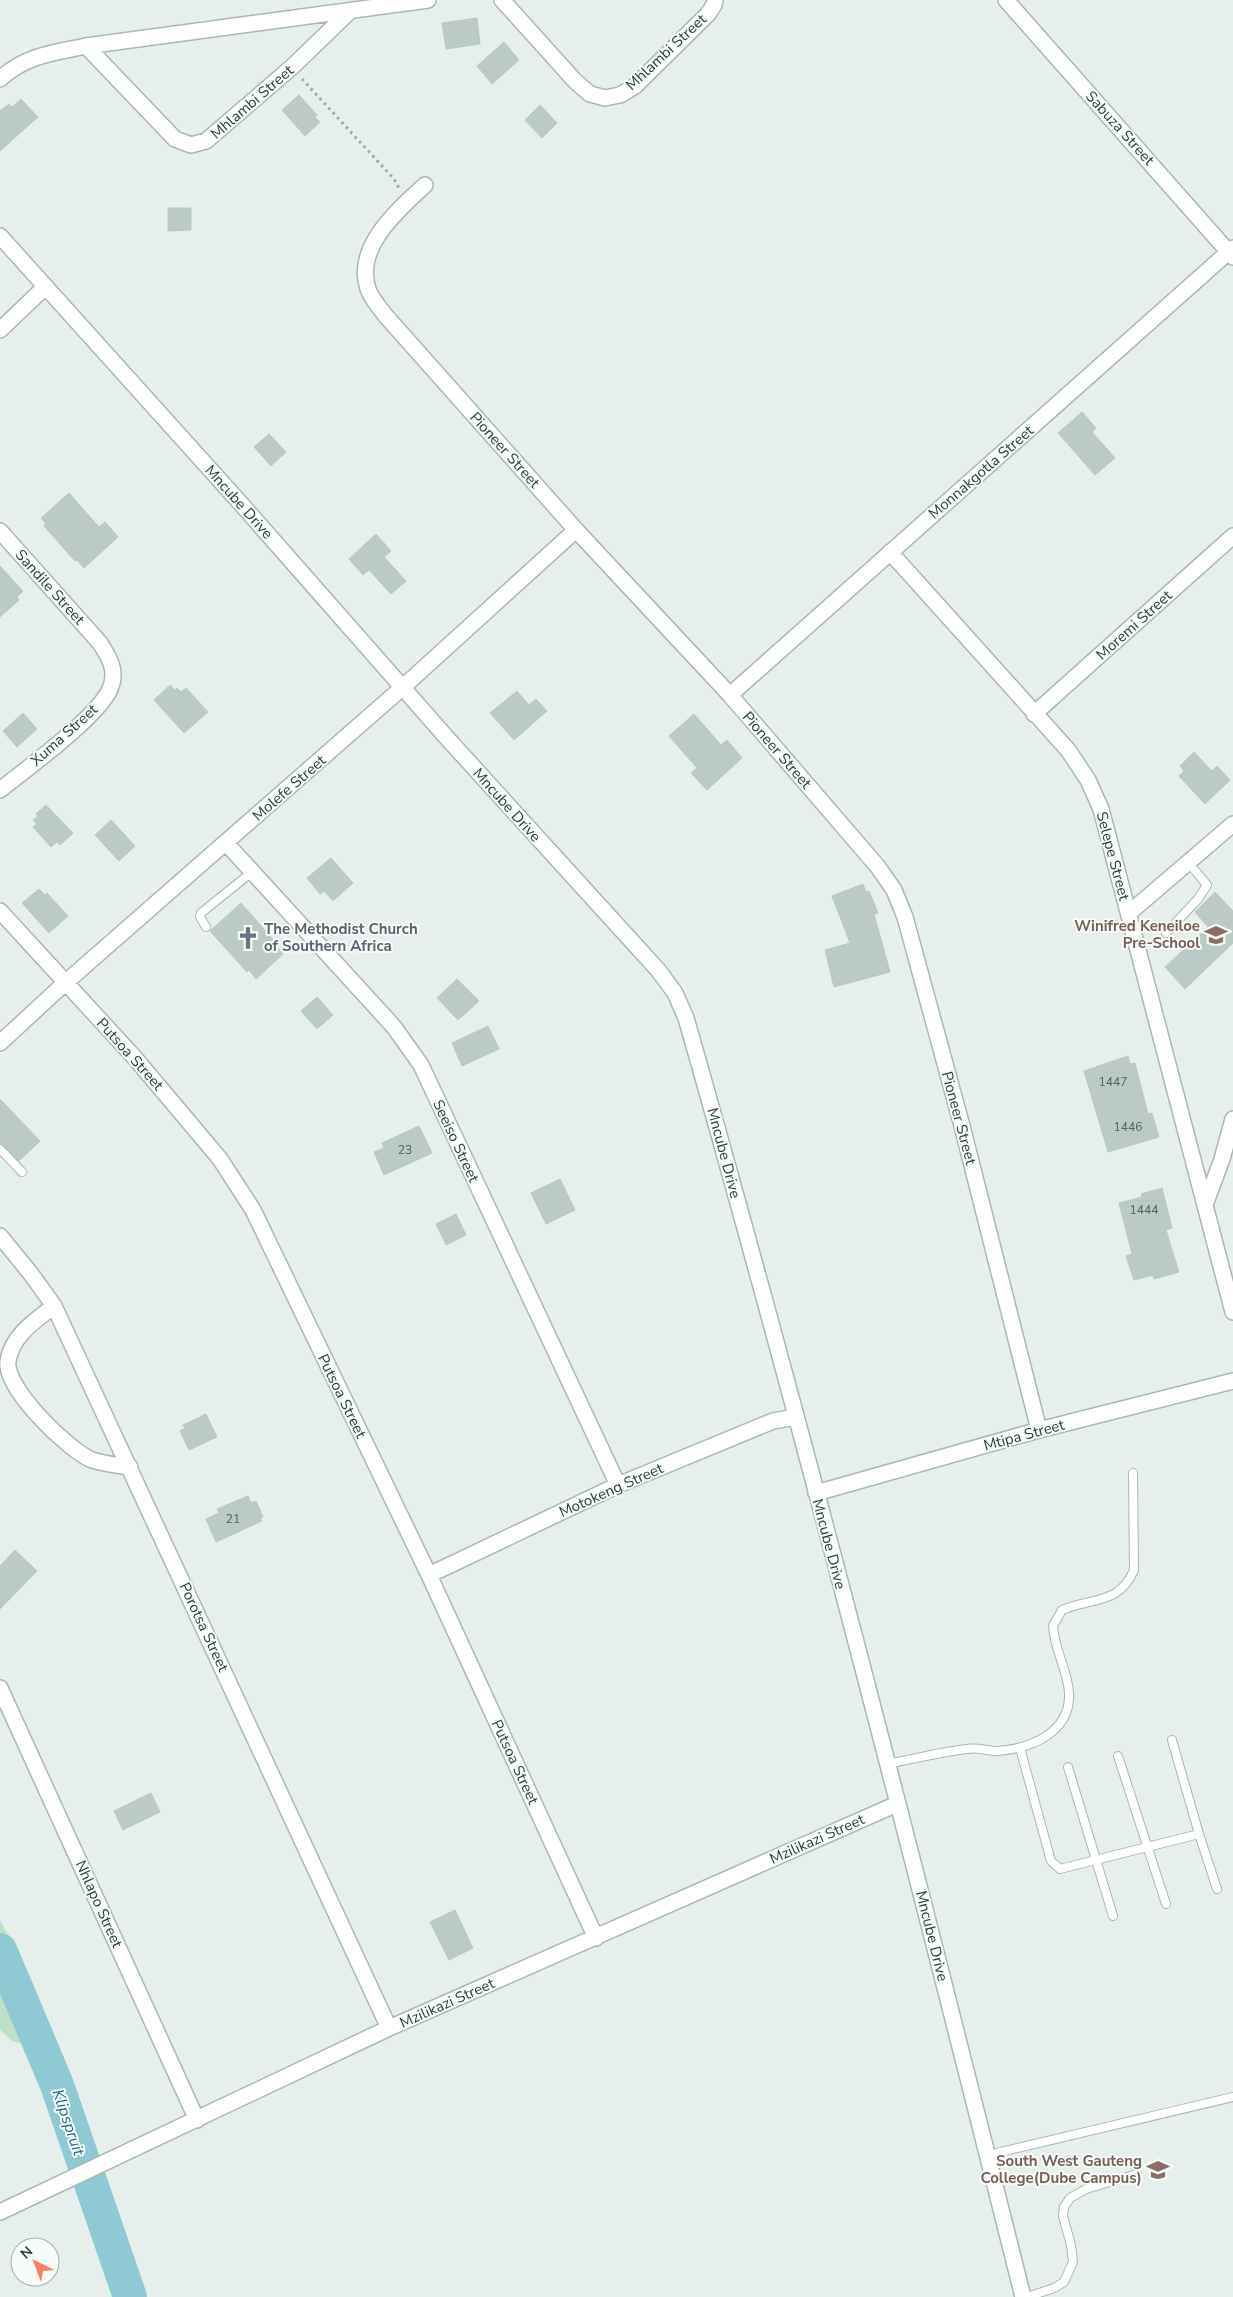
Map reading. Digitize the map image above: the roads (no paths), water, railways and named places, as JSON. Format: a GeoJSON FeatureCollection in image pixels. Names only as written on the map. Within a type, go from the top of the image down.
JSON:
{"type":"FeatureCollection","features":[{"type":"Feature","properties":{"kind":"street"},"geometry":{"type":"LineString","coordinates":[[0,79],[11,69],[34,56],[86,46],[428,0]]}},
{"type":"Feature","properties":{"kind":"street","name":"Mhlambi Street"},"geometry":{"type":"LineString","coordinates":[[502,0],[575,81],[590,94],[605,98],[620,95],[635,86],[708,14],[715,0]]}},
{"type":"Feature","properties":{"kind":"street","name":"Sabuza Street"},"geometry":{"type":"LineString","coordinates":[[1006,0],[1231,253]]}},
{"type":"Feature","properties":{"kind":"street","name":"Mhlambi Street"},"geometry":{"type":"LineString","coordinates":[[86,46],[175,139],[191,145],[206,141],[292,67],[349,12]]}},
{"type":"Feature","properties":{"kind":"street","name":"Pioneer Street"},"geometry":{"type":"LineString","coordinates":[[425,185],[384,226],[372,245],[365,269],[368,290],[385,315],[576,530],[730,695],[878,867],[894,890],[905,918],[959,1117],[1039,1430]]}},
{"type":"Feature","properties":{"kind":"street","name":"Mncube Drive"},"geometry":{"type":"LineString","coordinates":[[0,236],[658,970],[675,993],[686,1018],[796,1417],[1025,2297]]}},
{"type":"Feature","properties":{"kind":"street","name":"Monnakgotla Street"},"geometry":{"type":"LineString","coordinates":[[730,695],[1231,253]]}},
{"type":"Feature","properties":{"kind":"street"},"geometry":{"type":"LineString","coordinates":[[0,330],[45,287]]}},
{"type":"Feature","properties":{"kind":"street","name":"Molefe Street"},"geometry":{"type":"LineString","coordinates":[[0,1043],[65,983],[403,687],[576,530]]}},
{"type":"Feature","properties":{"kind":"street","name":"Sandile Street"},"geometry":{"type":"LineString","coordinates":[[0,531],[100,643]]}},
{"type":"Feature","properties":{"kind":"street","name":"Moremi Street"},"geometry":{"type":"LineString","coordinates":[[1034,714],[1233,536]]}},
{"type":"Feature","properties":{"kind":"street","name":"Selepe Street"},"geometry":{"type":"LineString","coordinates":[[890,552],[1068,750],[1088,780],[1101,809],[1233,1312]]}},
{"type":"Feature","properties":{"kind":"street","name":"Xuma Street"},"geometry":{"type":"LineString","coordinates":[[0,790],[90,715],[107,695],[111,687],[112,663],[100,643]]}},
{"type":"Feature","properties":{"kind":"street"},"geometry":{"type":"LineString","coordinates":[[1129,913],[1233,824]]}},
{"type":"Feature","properties":{"kind":"street","name":"Seeiso Street"},"geometry":{"type":"LineString","coordinates":[[226,843],[394,1027],[421,1065],[618,1485]]}},
{"type":"Feature","properties":{"kind":"street","name":"Putsoa Street"},"geometry":{"type":"LineString","coordinates":[[0,911],[136,1058],[220,1159],[252,1210],[430,1575],[596,1938]]}},
{"type":"Feature","properties":{"kind":"street"},"geometry":{"type":"LineString","coordinates":[[1205,1205],[1222,1159],[1233,1118]]}},
{"type":"Feature","properties":{"kind":"street","name":"Porotsa Street"},"geometry":{"type":"LineString","coordinates":[[0,1236],[54,1306],[390,2028]]}},
{"type":"Feature","properties":{"kind":"street"},"geometry":{"type":"LineString","coordinates":[[54,1306],[27,1327],[14,1343],[8,1362],[10,1376],[21,1395],[68,1446],[93,1460],[130,1467]]}},
{"type":"Feature","properties":{"kind":"street","name":"Mtipa Street"},"geometry":{"type":"LineString","coordinates":[[816,1493],[1039,1430],[1233,1381]]}},
{"type":"Feature","properties":{"kind":"street","name":"Motokeng Street"},"geometry":{"type":"LineString","coordinates":[[430,1575],[618,1485],[773,1421],[796,1417]]}},
{"type":"Feature","properties":{"kind":"street","name":"Nhlapo Street"},"geometry":{"type":"LineString","coordinates":[[0,1688],[197,2120]]}},
{"type":"Feature","properties":{"kind":"street","name":"Mzilikazi Street"},"geometry":{"type":"LineString","coordinates":[[0,2212],[390,2028],[897,1804]]}},
{"type":"Feature","properties":{"kind":"lane"},"geometry":{"type":"LineString","coordinates":[[1166,932],[1198,899],[1207,885],[1188,862]]}},
{"type":"Feature","properties":{"kind":"lane"},"geometry":{"type":"LineString","coordinates":[[206,927],[200,917],[201,913],[252,872]]}},
{"type":"Feature","properties":{"kind":"lane"},"geometry":{"type":"LineString","coordinates":[[0,1149],[22,1172]]}},
{"type":"Feature","properties":{"kind":"lane"},"geometry":{"type":"LineString","coordinates":[[887,1764],[970,1748],[996,1751],[1020,1748],[1042,1739],[1058,1728],[1067,1713],[1069,1692],[1053,1626],[1056,1617],[1062,1610],[1073,1605],[1116,1595],[1124,1589],[1134,1570],[1133,1473]]}},
{"type":"Feature","properties":{"kind":"lane"},"geometry":{"type":"LineString","coordinates":[[1172,1740],[1198,1834],[1217,1889]]}},
{"type":"Feature","properties":{"kind":"lane"},"geometry":{"type":"LineString","coordinates":[[1020,1748],[1052,1864],[1060,1868],[1198,1834]]}},
{"type":"Feature","properties":{"kind":"lane"},"geometry":{"type":"LineString","coordinates":[[1118,1756],[1166,1904]]}},
{"type":"Feature","properties":{"kind":"lane"},"geometry":{"type":"LineString","coordinates":[[1068,1767],[1113,1916]]}},
{"type":"Feature","properties":{"kind":"lane"},"geometry":{"type":"LineString","coordinates":[[988,2155],[1233,2097]]}},
{"type":"Feature","properties":{"kind":"lane"},"geometry":{"type":"LineString","coordinates":[[1025,2297],[1054,2288],[1064,2282],[1072,2262],[1071,2245],[1063,2216],[1064,2207],[1070,2198],[1086,2189],[1137,2174]]}},
{"type":"Feature","properties":{"kind":"lane"},"geometry":{"type":"LineString","coordinates":[[1054,2288],[1057,2297]]}},
{"type":"Feature","properties":{"kind":"waterway","name":"Klipspruit"},"geometry":{"type":"LineString","coordinates":[[0,1950],[57,2085],[130,2297]]}},
{"type":"Feature","properties":{"kind":"place","name":"Winifred Keneiloe Pre-School"},"geometry":{"type":"Point","coordinates":[1216,935]}},
{"type":"Feature","properties":{"kind":"place","name":"The Methodist Church of Southern Africa"},"geometry":{"type":"Point","coordinates":[248,938]}},
{"type":"Feature","properties":{"kind":"place","name":"South West Gauteng College(Dube Campus)"},"geometry":{"type":"Point","coordinates":[1158,2170]}}]}
